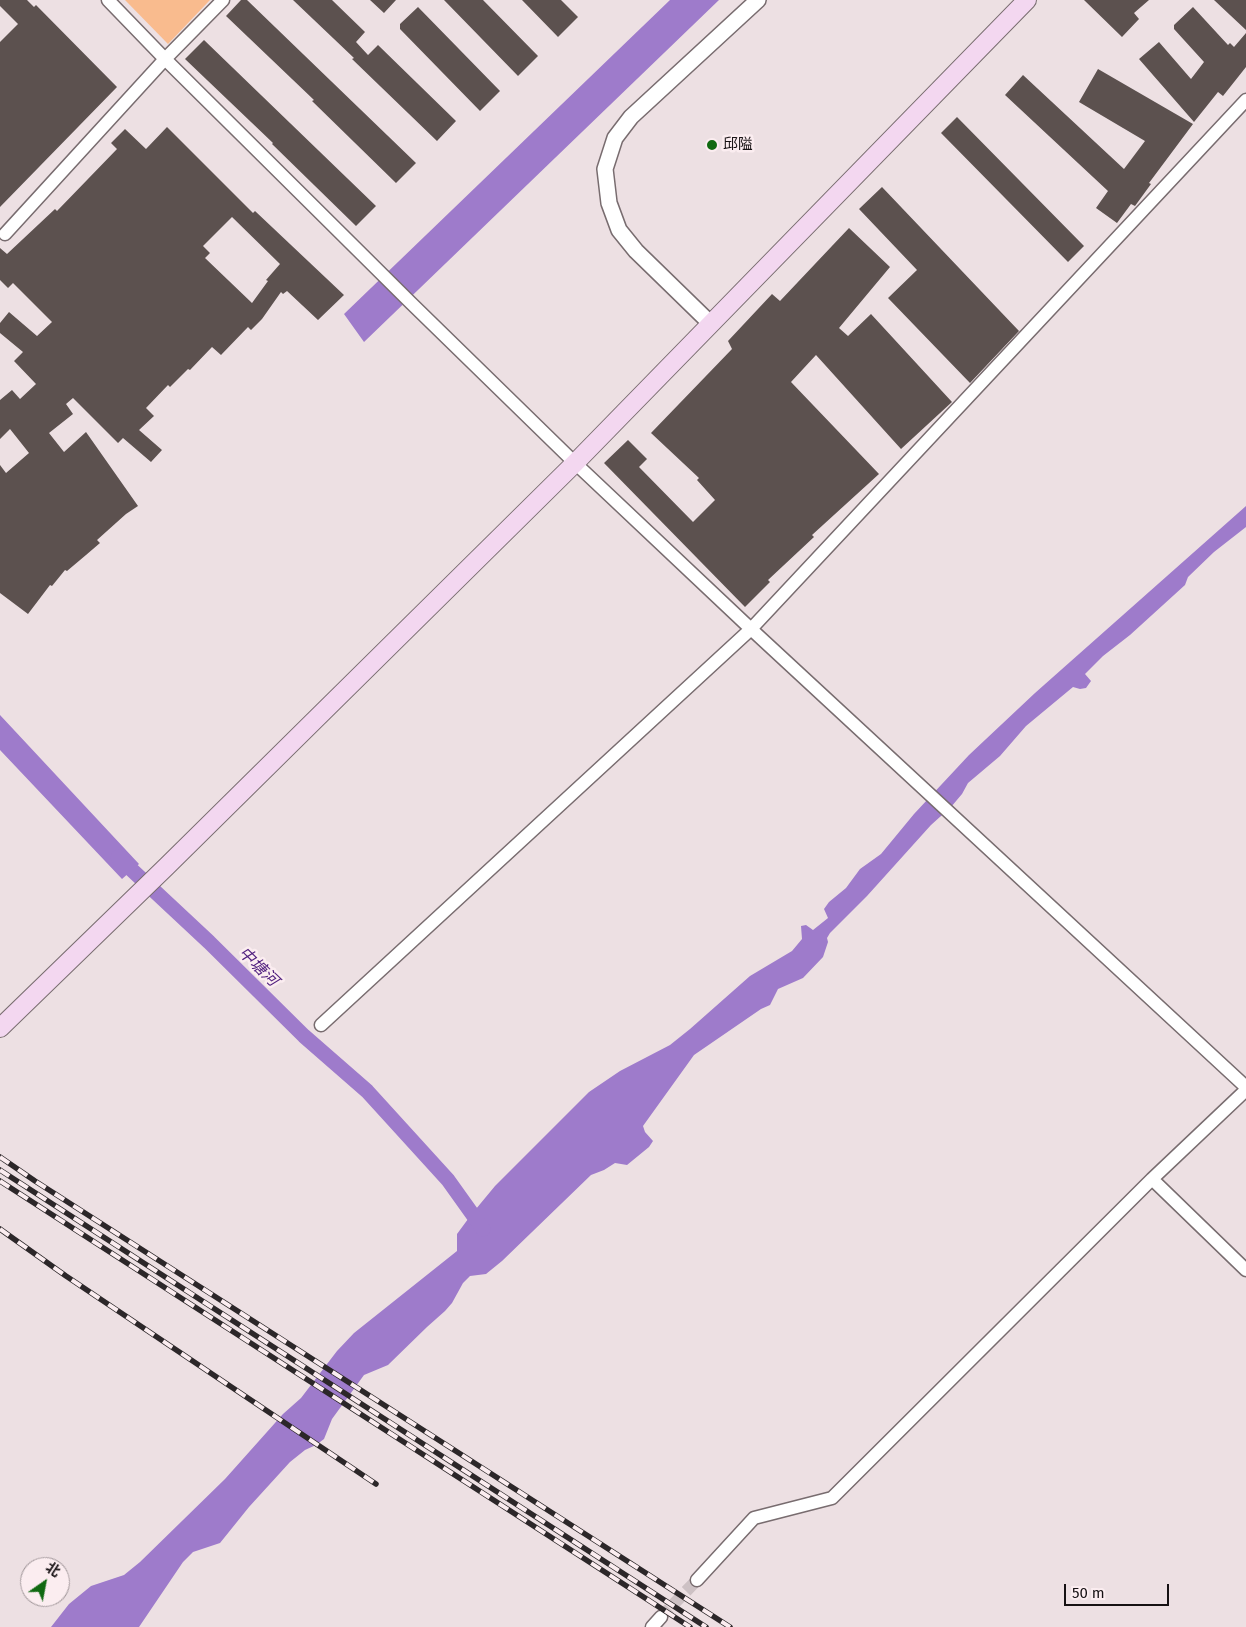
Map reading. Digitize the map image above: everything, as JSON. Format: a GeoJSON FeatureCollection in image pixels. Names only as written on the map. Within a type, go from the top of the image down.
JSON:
{"type":"FeatureCollection","features":[{"type":"Feature","properties":{"kind":"main road"},"geometry":{"type":"LineString","coordinates":[[0,1028],[576,462],[1027,0]]}},
{"type":"Feature","properties":{"kind":"street"},"geometry":{"type":"LineString","coordinates":[[108,0],[166,60],[412,303],[576,462],[751,629],[1246,1088],[832,1498],[754,1518],[697,1580]]}},
{"type":"Feature","properties":{"kind":"street"},"geometry":{"type":"LineString","coordinates":[[6,234],[223,0]]}},
{"type":"Feature","properties":{"kind":"street"},"geometry":{"type":"LineString","coordinates":[[711,324],[636,251],[619,230],[608,203],[605,169],[615,138],[631,117],[758,0]]}},
{"type":"Feature","properties":{"kind":"street"},"geometry":{"type":"LineString","coordinates":[[321,1024],[751,629],[1246,100]]}},
{"type":"Feature","properties":{"kind":"street"},"geometry":{"type":"LineString","coordinates":[[1152,1179],[1246,1270]]}},
{"type":"Feature","properties":{"kind":"street"},"geometry":{"type":"LineString","coordinates":[[652,1627],[661,1617]]}},
{"type":"Feature","properties":{"kind":"shaded area"},"geometry":{"type":"Polygon","coordinates":[[[125,0],[210,0],[168,44],[125,0]]]}},
{"type":"Feature","properties":{"kind":"shaded area"},"geometry":{"type":"Polygon","coordinates":[[[670,0],[719,0],[364,342],[344,314],[670,0]]]}},
{"type":"Feature","properties":{"kind":"shaded area"},"geometry":{"type":"Polygon","coordinates":[[[1246,506],[1246,527],[1214,552],[1188,577],[1185,585],[1085,674],[1091,681],[1086,688],[1073,687],[1026,726],[1000,756],[968,783],[951,807],[931,825],[867,896],[830,933],[823,957],[803,978],[778,989],[770,1005],[761,1009],[694,1055],[643,1126],[645,1132],[653,1141],[649,1147],[627,1165],[615,1163],[591,1175],[502,1261],[486,1274],[470,1276],[463,1283],[452,1303],[445,1311],[388,1365],[364,1375],[332,1419],[324,1439],[305,1450],[290,1462],[249,1507],[220,1543],[193,1552],[183,1562],[139,1627],[51,1627],[67,1607],[70,1607],[70,1603],[91,1586],[124,1575],[140,1562],[225,1479],[283,1414],[301,1398],[337,1351],[354,1333],[457,1251],[457,1234],[495,1186],[589,1092],[620,1071],[670,1045],[750,976],[792,951],[802,939],[801,926],[806,925],[813,930],[828,918],[824,909],[829,902],[846,888],[860,869],[881,854],[914,814],[969,755],[1035,693],[1246,506]]]}},
{"type":"Feature","properties":{"kind":"shaded area"},"geometry":{"type":"Polygon","coordinates":[[[0,715],[139,864],[122,879],[0,750],[0,715]]]}},
{"type":"Feature","properties":{"kind":"building"},"geometry":{"type":"Polygon","coordinates":[[[0,0],[27,0],[34,7],[36,5],[117,87],[0,207],[0,42],[18,24],[0,6],[0,0]]]}},
{"type":"Feature","properties":{"kind":"building"},"geometry":{"type":"Polygon","coordinates":[[[241,0],[247,0],[416,163],[396,183],[312,101],[314,100],[226,16],[241,0]]]}},
{"type":"Feature","properties":{"kind":"building"},"geometry":{"type":"Polygon","coordinates":[[[293,0],[332,0],[365,32],[356,42],[368,55],[378,45],[456,121],[437,141],[293,0]]]}},
{"type":"Feature","properties":{"kind":"building"},"geometry":{"type":"Polygon","coordinates":[[[370,0],[396,0],[384,13],[370,0]]]}},
{"type":"Feature","properties":{"kind":"building"},"geometry":{"type":"Polygon","coordinates":[[[444,0],[483,0],[538,56],[518,76],[444,0]]]}},
{"type":"Feature","properties":{"kind":"building"},"geometry":{"type":"Polygon","coordinates":[[[522,0],[561,0],[578,17],[558,37],[522,0]]]}},
{"type":"Feature","properties":{"kind":"building"},"geometry":{"type":"Polygon","coordinates":[[[1084,0],[1149,0],[1134,13],[1139,19],[1122,37],[1084,0]]]}},
{"type":"Feature","properties":{"kind":"building"},"geometry":{"type":"Polygon","coordinates":[[[1214,0],[1246,0],[1246,30],[1214,0]]]}},
{"type":"Feature","properties":{"kind":"building"},"geometry":{"type":"Polygon","coordinates":[[[418,7],[500,91],[480,111],[400,29],[400,24],[418,7]]]}},
{"type":"Feature","properties":{"kind":"building"},"geometry":{"type":"Polygon","coordinates":[[[1193,7],[1228,45],[1230,43],[1234,47],[1246,33],[1246,67],[1223,96],[1218,92],[1194,122],[1139,59],[1159,42],[1191,79],[1204,62],[1174,29],[1174,25],[1193,7]]]}},
{"type":"Feature","properties":{"kind":"building"},"geometry":{"type":"Polygon","coordinates":[[[204,40],[376,206],[356,226],[185,59],[204,40]]]}},
{"type":"Feature","properties":{"kind":"building"},"geometry":{"type":"Polygon","coordinates":[[[1098,69],[1193,124],[1149,183],[1151,184],[1135,206],[1131,204],[1117,223],[1096,208],[1108,191],[1005,95],[1023,75],[1124,169],[1145,141],[1079,102],[1098,69]]]}},
{"type":"Feature","properties":{"kind":"building"},"geometry":{"type":"Polygon","coordinates":[[[957,117],[1084,246],[1068,262],[941,133],[957,117]]]}},
{"type":"Feature","properties":{"kind":"building"},"geometry":{"type":"Polygon","coordinates":[[[167,127],[253,213],[255,211],[344,295],[318,320],[287,291],[283,294],[281,292],[262,319],[251,330],[248,327],[221,355],[212,347],[190,370],[188,369],[170,387],[168,385],[146,408],[154,416],[139,430],[162,450],[151,462],[123,438],[118,443],[73,398],[66,404],[73,414],[49,433],[64,452],[86,432],[138,506],[126,514],[97,540],[100,543],[67,571],[65,570],[52,586],[50,585],[28,614],[0,593],[0,465],[6,473],[29,453],[10,429],[0,439],[0,400],[12,390],[20,399],[36,384],[14,361],[23,352],[0,333],[0,323],[9,312],[37,336],[52,322],[13,283],[8,288],[0,280],[0,248],[7,254],[55,209],[57,211],[117,149],[111,143],[125,129],[146,149],[167,127]],[[232,217],[203,246],[210,253],[205,258],[252,303],[268,281],[266,280],[280,264],[232,217]]]}},
{"type":"Feature","properties":{"kind":"building"},"geometry":{"type":"Polygon","coordinates":[[[882,187],[1019,331],[970,383],[888,298],[917,270],[859,209],[882,187]]]}},
{"type":"Feature","properties":{"kind":"building"},"geometry":{"type":"Polygon","coordinates":[[[849,228],[890,267],[839,328],[848,336],[871,314],[952,402],[901,449],[816,355],[791,382],[879,474],[812,535],[814,537],[768,580],[770,582],[745,607],[604,463],[628,440],[647,459],[639,467],[693,522],[715,500],[697,480],[699,478],[651,433],[732,349],[728,341],[772,294],[780,301],[849,228]]]}},
{"type":"Feature","properties":{"kind":"waterway","name":"中塘河"},"geometry":{"type":"LineString","coordinates":[[118,857],[209,942],[304,1036],[367,1091],[448,1180],[483,1229]]}},
{"type":"Feature","properties":{"kind":"tunnel"},"geometry":{"type":"LineString","coordinates":[[661,1617],[697,1580]]}},
{"type":"Feature","properties":{"kind":"railway"},"geometry":{"type":"LineString","coordinates":[[0,1157],[730,1627]]}},
{"type":"Feature","properties":{"kind":"railway"},"geometry":{"type":"LineString","coordinates":[[0,1170],[706,1627]]}},
{"type":"Feature","properties":{"kind":"railway"},"geometry":{"type":"LineString","coordinates":[[0,1181],[690,1627]]}},
{"type":"Feature","properties":{"kind":"railway"},"geometry":{"type":"LineString","coordinates":[[0,1229],[66,1276],[376,1484]]}},
{"type":"Feature","properties":{"kind":"place","name":"邱隘"},"geometry":{"type":"Point","coordinates":[712,145]}}]}
